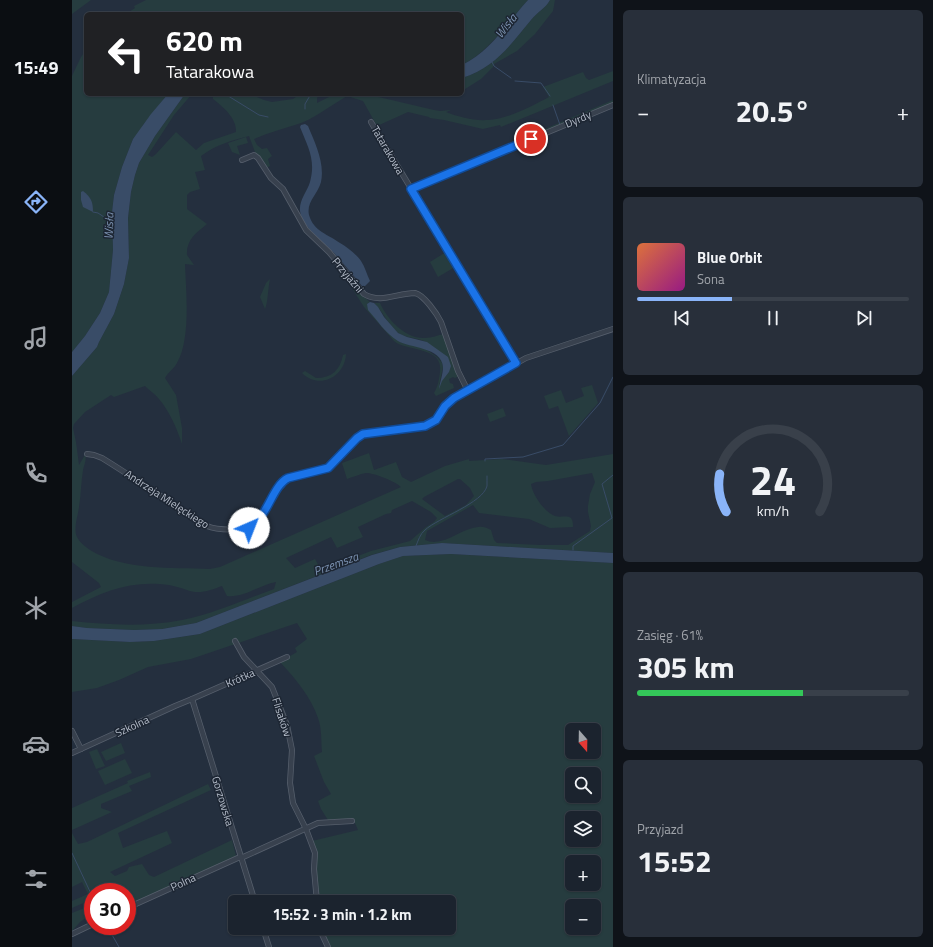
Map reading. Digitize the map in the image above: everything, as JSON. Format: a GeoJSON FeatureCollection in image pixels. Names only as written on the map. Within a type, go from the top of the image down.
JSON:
{"type":"FeatureCollection","features":[{"type":"Feature","properties":{"kind":"street","name":"Dyrdy"},"geometry":{"type":"LineString","coordinates":[[411,189],[613,105]]}},
{"type":"Feature","properties":{"kind":"street","name":"Tatarakowa"},"geometry":{"type":"LineString","coordinates":[[372,122],[516,363]]}},
{"type":"Feature","properties":{"kind":"street","name":"Przyjaźni"},"geometry":{"type":"LineString","coordinates":[[242,160],[254,155],[258,158],[271,178],[283,190],[306,230],[329,252],[364,294],[381,299],[415,293],[422,298],[438,316],[441,322],[458,371],[468,391]]}},
{"type":"Feature","properties":{"kind":"street","name":"Andrzeja Mielęckiego"},"geometry":{"type":"LineString","coordinates":[[87,454],[94,454],[102,458],[207,527],[214,529],[246,529],[252,527],[257,522],[280,484],[288,478],[328,468],[357,438],[363,434],[425,426],[436,420],[445,406],[454,398],[516,363],[526,358],[613,329]]}},
{"type":"Feature","properties":{"kind":"street","name":"Flisaków"},"geometry":{"type":"LineString","coordinates":[[235,640],[244,657],[272,687],[287,724],[292,750],[290,784],[293,803],[306,829],[315,853],[314,869],[316,895]]}},
{"type":"Feature","properties":{"kind":"street","name":"Krótka"},"geometry":{"type":"LineString","coordinates":[[192,699],[287,657]]}},
{"type":"Feature","properties":{"kind":"street","name":"Szkolna"},"geometry":{"type":"LineString","coordinates":[[72,753],[192,699]]}},
{"type":"Feature","properties":{"kind":"street","name":"Gorzowska"},"geometry":{"type":"LineString","coordinates":[[192,699],[253,895]]}},
{"type":"Feature","properties":{"kind":"street"},"geometry":{"type":"LineString","coordinates":[[72,731],[81,750]]}},
{"type":"Feature","properties":{"kind":"street","name":"Polna"},"geometry":{"type":"LineString","coordinates":[[136,904],[321,823],[352,821]]}},
{"type":"Feature","properties":{"kind":"street"},"geometry":{"type":"LineString","coordinates":[[72,934],[84,928]]}},
{"type":"Feature","properties":{"kind":"street"},"geometry":{"type":"LineString","coordinates":[[265,935],[269,947]]}},
{"type":"Feature","properties":{"kind":"street"},"geometry":{"type":"LineString","coordinates":[[322,935],[328,947]]}},
{"type":"Feature","properties":{"kind":"green space"},"geometry":{"type":"Polygon","coordinates":[[[72,0],[91,0],[72,14],[72,0]]]}},
{"type":"Feature","properties":{"kind":"green space"},"geometry":{"type":"Polygon","coordinates":[[[146,0],[528,0],[490,44],[464,64],[464,12],[129,12],[135,8],[134,6],[146,0]]]}},
{"type":"Feature","properties":{"kind":"green space"},"geometry":{"type":"Polygon","coordinates":[[[550,0],[555,0],[553,11],[535,34],[517,51],[494,64],[493,67],[481,79],[464,90],[464,77],[484,68],[501,54],[533,17],[550,0]]]}},
{"type":"Feature","properties":{"kind":"green space"},"geometry":{"type":"Polygon","coordinates":[[[84,53],[84,96],[166,96],[133,139],[122,167],[114,195],[112,212],[113,250],[109,292],[100,313],[85,336],[72,352],[72,76],[84,53]]]}},
{"type":"Feature","properties":{"kind":"green space"},"geometry":{"type":"Polygon","coordinates":[[[613,71],[613,81],[501,127],[500,125],[483,129],[408,112],[377,126],[363,101],[347,96],[374,96],[434,110],[451,110],[446,112],[456,116],[477,120],[488,120],[512,115],[549,97],[543,87],[583,72],[589,80],[613,71]]]}},
{"type":"Feature","properties":{"kind":"green space"},"geometry":{"type":"Polygon","coordinates":[[[184,96],[190,96],[174,115],[148,155],[152,157],[156,154],[176,132],[196,150],[204,143],[236,132],[236,127],[232,117],[213,99],[213,96],[255,96],[272,102],[293,99],[297,96],[318,96],[317,103],[331,96],[347,96],[302,123],[254,139],[257,145],[262,149],[267,148],[272,156],[268,159],[270,166],[266,168],[255,152],[249,136],[218,146],[201,156],[205,170],[195,172],[200,189],[190,192],[187,195],[187,209],[207,224],[192,237],[188,245],[187,255],[194,265],[185,264],[187,315],[184,341],[177,363],[165,378],[176,395],[182,428],[182,444],[167,409],[145,386],[114,397],[111,395],[85,412],[74,424],[73,428],[79,465],[85,455],[86,459],[82,475],[80,502],[75,530],[78,539],[90,550],[118,562],[148,567],[210,569],[220,567],[401,487],[390,480],[369,473],[347,479],[342,463],[369,453],[374,470],[396,462],[402,477],[411,482],[445,466],[469,459],[469,461],[502,459],[546,465],[613,454],[613,553],[442,543],[400,547],[371,555],[196,623],[162,629],[134,630],[72,626],[72,621],[127,625],[155,624],[182,620],[217,610],[274,589],[276,582],[239,595],[227,596],[222,586],[196,592],[169,585],[142,584],[118,588],[72,608],[72,602],[101,587],[99,583],[72,562],[72,376],[97,347],[114,314],[124,284],[129,258],[128,218],[131,192],[139,163],[155,136],[184,96]],[[592,473],[531,484],[536,498],[543,507],[557,517],[571,518],[573,521],[573,527],[550,528],[529,519],[479,513],[473,505],[427,531],[425,540],[432,542],[445,540],[472,528],[482,527],[491,530],[494,540],[497,543],[568,545],[590,531],[591,526],[588,506],[590,494],[595,482],[592,473]],[[460,479],[422,499],[445,516],[466,505],[474,496],[470,488],[460,479]],[[412,501],[392,510],[391,513],[358,527],[363,537],[337,548],[331,537],[286,558],[295,568],[315,559],[321,570],[371,551],[410,541],[437,518],[431,512],[412,501]]]}},
{"type":"Feature","properties":{"kind":"green space"},"geometry":{"type":"Polygon","coordinates":[[[613,100],[613,103],[508,147],[507,145],[613,100]]]}},
{"type":"Feature","properties":{"kind":"green space"},"geometry":{"type":"Polygon","coordinates":[[[246,137],[248,143],[237,146],[240,155],[232,152],[228,143],[246,137]]]}},
{"type":"Feature","properties":{"kind":"green space"},"geometry":{"type":"Polygon","coordinates":[[[411,191],[488,320],[488,323],[455,267],[438,277],[430,262],[446,252],[410,192],[411,191]]]}},
{"type":"Feature","properties":{"kind":"green space"},"geometry":{"type":"Polygon","coordinates":[[[270,279],[265,309],[260,297],[266,283],[270,279]]]}},
{"type":"Feature","properties":{"kind":"green space"},"geometry":{"type":"Polygon","coordinates":[[[350,285],[370,302],[367,304],[400,342],[424,348],[437,357],[442,363],[443,367],[439,386],[449,372],[431,347],[423,340],[404,336],[397,332],[374,303],[380,303],[387,315],[404,332],[425,338],[444,334],[459,376],[449,379],[454,388],[436,396],[434,393],[438,383],[440,364],[436,358],[431,354],[407,347],[394,341],[364,307],[350,285]]]}},
{"type":"Feature","properties":{"kind":"green space"},"geometry":{"type":"Polygon","coordinates":[[[346,354],[345,362],[341,369],[336,375],[330,378],[323,381],[316,380],[309,378],[302,373],[305,371],[316,378],[327,377],[337,369],[343,355],[346,354]]]}},
{"type":"Feature","properties":{"kind":"green space"},"geometry":{"type":"Polygon","coordinates":[[[592,385],[598,403],[569,436],[558,406],[549,409],[544,396],[561,390],[566,403],[584,396],[581,388],[592,385]]]}},
{"type":"Feature","properties":{"kind":"green space"},"geometry":{"type":"Polygon","coordinates":[[[503,408],[506,416],[490,422],[487,414],[503,408]]]}},
{"type":"Feature","properties":{"kind":"green space"},"geometry":{"type":"Polygon","coordinates":[[[451,554],[613,563],[613,947],[330,947],[324,935],[456,935],[456,895],[317,895],[312,841],[358,830],[354,821],[328,820],[318,801],[331,794],[324,782],[314,756],[322,752],[319,722],[315,710],[307,695],[280,662],[297,652],[295,648],[307,639],[297,623],[191,659],[148,667],[97,688],[72,692],[72,639],[130,642],[154,641],[200,634],[403,556],[451,554]]]}},
{"type":"Feature","properties":{"kind":"green space"},"geometry":{"type":"Polygon","coordinates":[[[121,743],[125,753],[106,761],[101,752],[121,743]]]}},
{"type":"Feature","properties":{"kind":"green space"},"geometry":{"type":"Polygon","coordinates":[[[97,749],[105,766],[96,769],[89,752],[97,749]]]}},
{"type":"Feature","properties":{"kind":"green space"},"geometry":{"type":"Polygon","coordinates":[[[125,759],[132,773],[105,785],[98,771],[125,759]]]}},
{"type":"Feature","properties":{"kind":"green space"},"geometry":{"type":"Polygon","coordinates":[[[150,772],[151,777],[129,786],[132,791],[101,804],[101,808],[112,812],[72,830],[72,808],[128,783],[127,781],[150,772]]]}},
{"type":"Feature","properties":{"kind":"green space"},"geometry":{"type":"Polygon","coordinates":[[[208,784],[211,790],[118,833],[123,848],[167,831],[172,843],[110,872],[115,876],[127,871],[129,867],[142,864],[149,875],[154,877],[232,840],[236,856],[136,902],[136,883],[84,883],[84,886],[82,882],[72,887],[72,833],[78,844],[87,842],[208,784]]]}},
{"type":"Feature","properties":{"kind":"green space"},"geometry":{"type":"Polygon","coordinates":[[[84,896],[84,903],[72,908],[72,901],[84,896]]]}},
{"type":"Feature","properties":{"kind":"green space"},"geometry":{"type":"Polygon","coordinates":[[[84,908],[84,919],[72,931],[72,913],[84,908]]]}},
{"type":"Feature","properties":{"kind":"water"},"geometry":{"type":"Polygon","coordinates":[[[528,0],[550,0],[501,54],[484,68],[464,77],[464,64],[482,52],[498,36],[528,0]]]}},
{"type":"Feature","properties":{"kind":"water"},"geometry":{"type":"Polygon","coordinates":[[[166,96],[184,96],[155,136],[139,163],[131,192],[128,218],[129,258],[124,284],[114,314],[97,347],[72,376],[72,352],[85,336],[100,313],[109,292],[113,250],[112,212],[114,195],[122,167],[133,139],[166,96]]]}},
{"type":"Feature","properties":{"kind":"water"},"geometry":{"type":"Polygon","coordinates":[[[305,124],[308,126],[316,146],[322,168],[320,186],[309,206],[311,221],[318,229],[346,247],[359,259],[364,266],[370,281],[365,286],[362,286],[334,253],[309,229],[302,217],[300,207],[309,186],[312,174],[312,160],[300,127],[301,125],[305,124]]]}},
{"type":"Feature","properties":{"kind":"water"},"geometry":{"type":"Polygon","coordinates":[[[83,191],[91,200],[93,212],[83,207],[81,192],[83,191]]]}},
{"type":"Feature","properties":{"kind":"water"},"geometry":{"type":"Polygon","coordinates":[[[370,302],[374,303],[378,307],[384,317],[398,333],[427,342],[448,357],[451,366],[439,389],[443,370],[441,360],[437,355],[431,352],[403,343],[394,338],[368,310],[367,304],[370,302]]]}},
{"type":"Feature","properties":{"kind":"water"},"geometry":{"type":"Polygon","coordinates":[[[442,543],[613,553],[613,563],[451,554],[403,556],[200,634],[154,641],[130,642],[72,639],[72,626],[134,630],[162,629],[196,623],[372,555],[400,547],[442,543]]]}},
{"type":"Feature","properties":{"kind":"waterway"},"geometry":{"type":"LineString","coordinates":[[492,62],[494,66],[511,78]]}},
{"type":"Feature","properties":{"kind":"waterway"},"geometry":{"type":"LineString","coordinates":[[515,81],[541,83],[550,96]]}},
{"type":"Feature","properties":{"kind":"waterway"},"geometry":{"type":"LineString","coordinates":[[228,96],[259,115],[268,117]]}},
{"type":"Feature","properties":{"kind":"waterway"},"geometry":{"type":"LineString","coordinates":[[305,109],[305,104],[310,96]]}},
{"type":"Feature","properties":{"kind":"waterway"},"geometry":{"type":"LineString","coordinates":[[553,105],[560,125]]}},
{"type":"Feature","properties":{"kind":"waterway","name":"Wisła"},"geometry":{"type":"LineString","coordinates":[[93,212],[98,213],[113,223]]}},
{"type":"Feature","properties":{"kind":"waterway"},"geometry":{"type":"LineString","coordinates":[[485,461],[485,459],[523,457],[563,445],[600,403],[613,377]]}},
{"type":"Feature","properties":{"kind":"waterway"},"geometry":{"type":"LineString","coordinates":[[573,550],[573,546],[612,518],[602,484],[613,475]]}},
{"type":"Feature","properties":{"kind":"waterway"},"geometry":{"type":"LineString","coordinates":[[416,546],[420,536],[431,525],[469,504],[484,492],[487,486],[487,476]]}},
{"type":"Feature","properties":{"kind":"waterway"},"geometry":{"type":"LineString","coordinates":[[72,853],[86,883]]}},
{"type":"Feature","properties":{"kind":"waterway"},"geometry":{"type":"LineString","coordinates":[[112,935],[119,947]]}},
{"type":"Feature","properties":{"kind":"route"},"geometry":{"type":"LineString","coordinates":[[249,528],[257,522],[280,484],[288,478],[328,468],[357,438],[363,434],[425,426],[436,420],[445,406],[454,398],[516,363],[411,189],[531,139]]}},
{"type":"Feature","properties":{"kind":"water label","name":"Przemsza"},"geometry":{"type":"Point","coordinates":[336,564]}}]}
